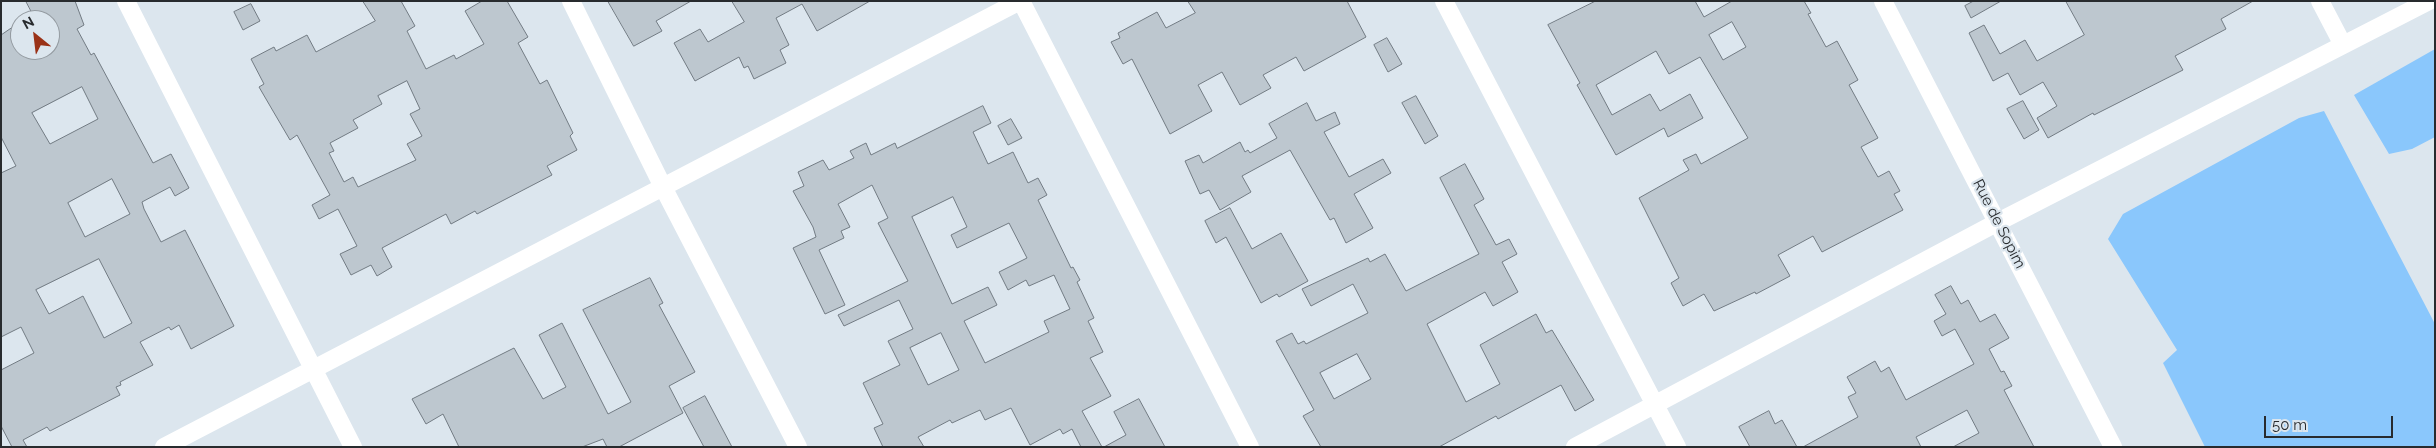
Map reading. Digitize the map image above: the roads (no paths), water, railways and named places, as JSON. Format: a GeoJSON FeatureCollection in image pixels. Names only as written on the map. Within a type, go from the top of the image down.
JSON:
{"type":"FeatureCollection","features":[{"type":"Feature","properties":{"kind":"street"},"geometry":{"type":"LineString","coordinates":[[126,1],[353,447]]}},
{"type":"Feature","properties":{"kind":"street"},"geometry":{"type":"LineString","coordinates":[[571,1],[663,187],[798,447]]}},
{"type":"Feature","properties":{"kind":"street"},"geometry":{"type":"LineString","coordinates":[[164,447],[1020,1],[1250,447]]}},
{"type":"Feature","properties":{"kind":"street"},"geometry":{"type":"LineString","coordinates":[[1444,1],[1678,447]]}},
{"type":"Feature","properties":{"kind":"street","name":"Rue de Sopim"},"geometry":{"type":"LineString","coordinates":[[1883,1],[2113,447]]}},
{"type":"Feature","properties":{"kind":"street"},"geometry":{"type":"LineString","coordinates":[[2320,1],[2343,45]]}},
{"type":"Feature","properties":{"kind":"street"},"geometry":{"type":"LineString","coordinates":[[1575,447],[1656,406],[1998,222],[2430,1]]}}]}
